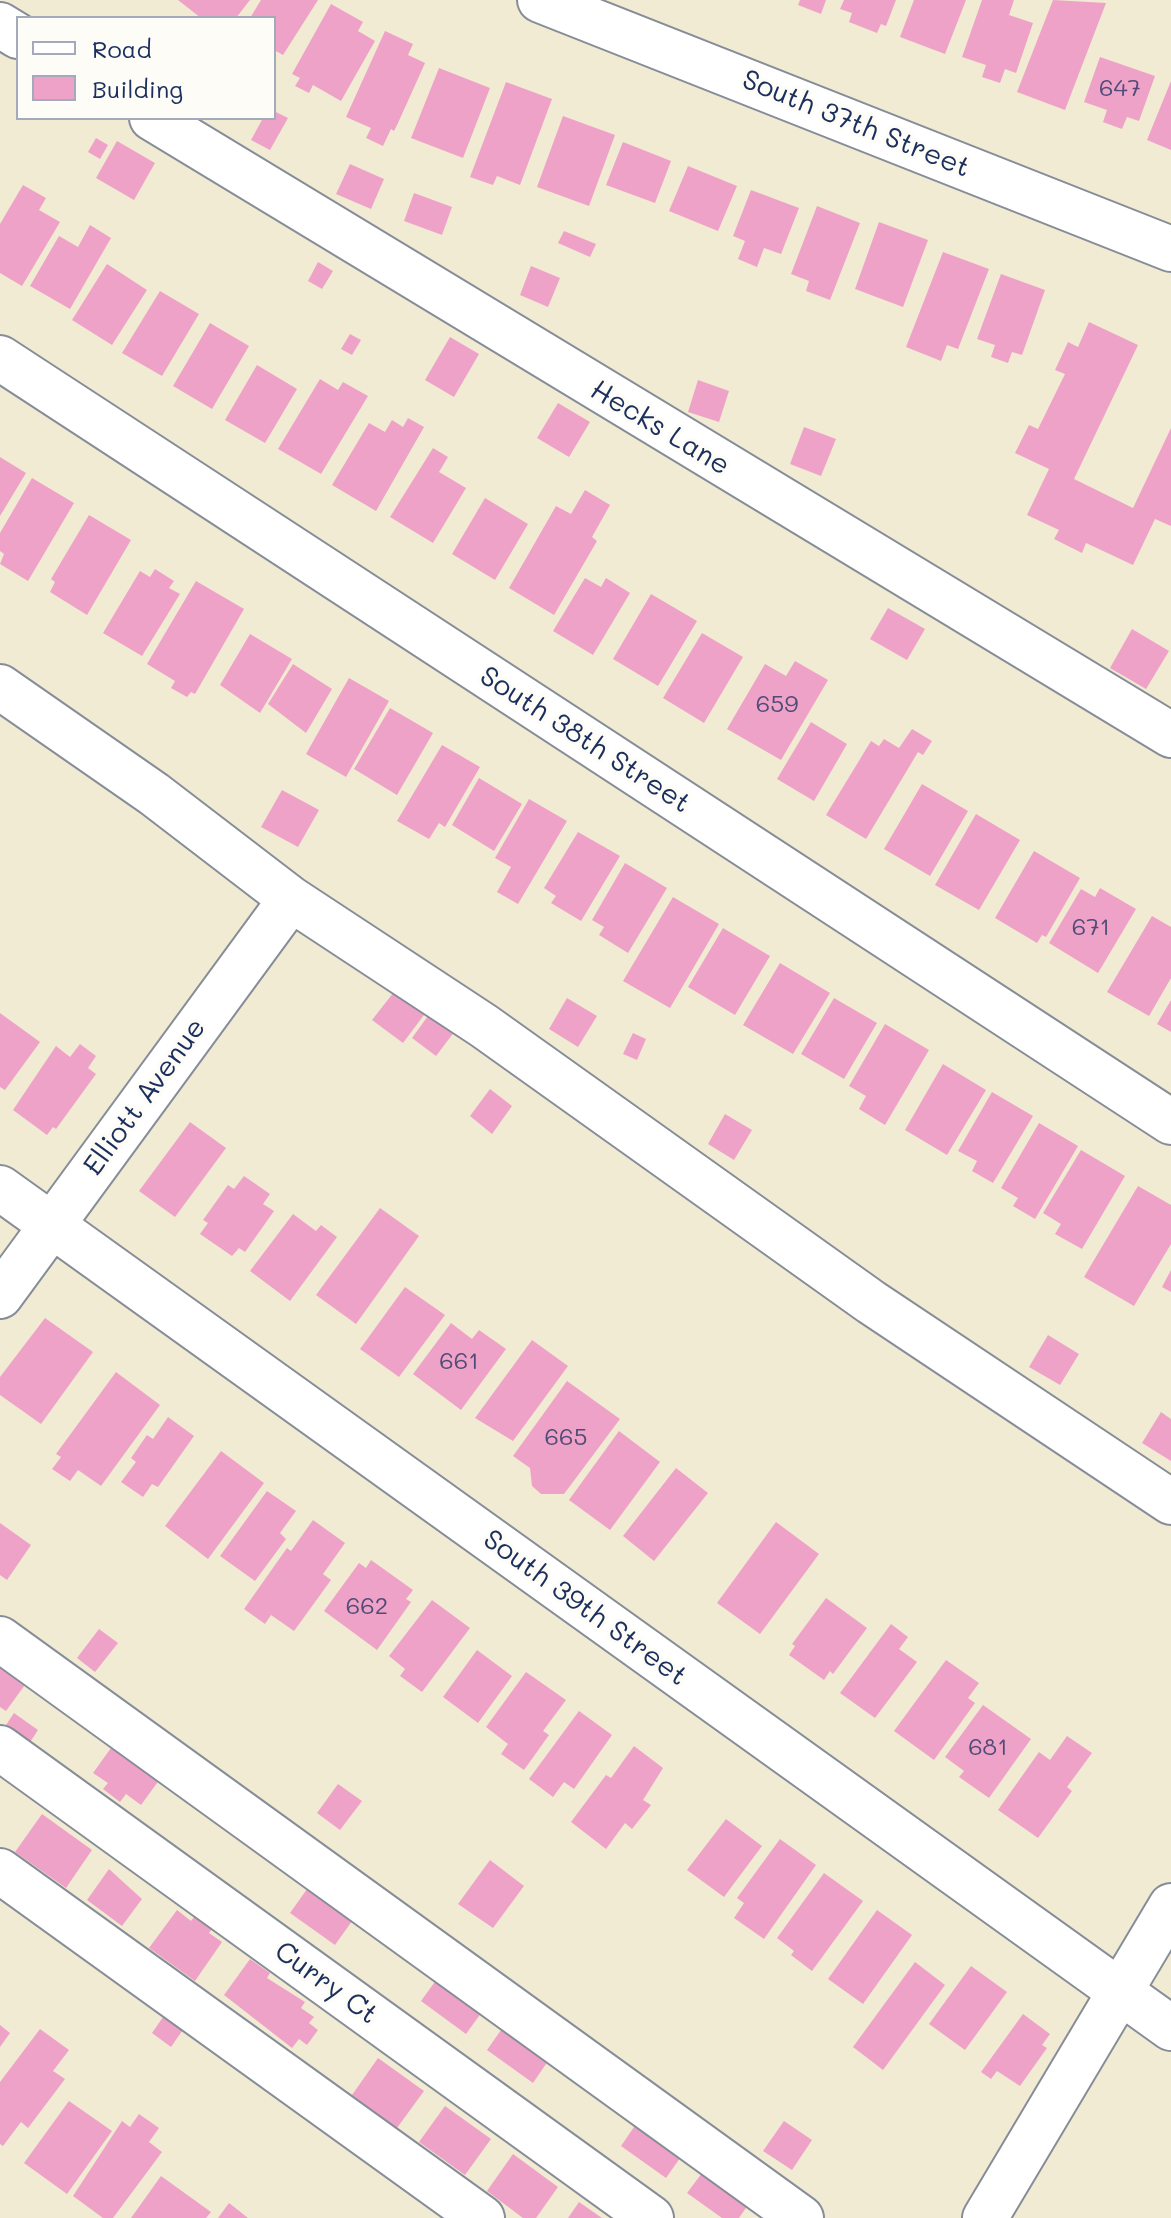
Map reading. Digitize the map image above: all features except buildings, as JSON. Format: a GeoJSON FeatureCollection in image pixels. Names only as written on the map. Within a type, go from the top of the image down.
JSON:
{"type":"FeatureCollection","features":[{"type":"Feature","properties":{"kind":"street","name":"South 37th Street"},"geometry":{"type":"LineString","coordinates":[[540,0],[1171,249]]}},
{"type":"Feature","properties":{"kind":"street","name":"Hecks Lane"},"geometry":{"type":"LineString","coordinates":[[155,120],[1171,735]]}},
{"type":"Feature","properties":{"kind":"street","name":"South 38th Street"},"geometry":{"type":"LineString","coordinates":[[0,358],[1171,1122]]}},
{"type":"Feature","properties":{"kind":"street"},"geometry":{"type":"LineString","coordinates":[[0,687],[154,794],[291,899],[484,1026],[871,1302],[1171,1502]]}},
{"type":"Feature","properties":{"kind":"street","name":"Elliott Avenue"},"geometry":{"type":"LineString","coordinates":[[0,1296],[291,899]]}},
{"type":"Feature","properties":{"kind":"street","name":"South 39th Street"},"geometry":{"type":"LineString","coordinates":[[0,1188],[1171,2028]]}},
{"type":"Feature","properties":{"kind":"street"},"geometry":{"type":"LineString","coordinates":[[0,1639],[801,2218]]}},
{"type":"Feature","properties":{"kind":"street","name":"Curry Ct"},"geometry":{"type":"LineString","coordinates":[[0,1748],[651,2218]]}},
{"type":"Feature","properties":{"kind":"street"},"geometry":{"type":"LineString","coordinates":[[0,1871],[482,2218]]}},
{"type":"Feature","properties":{"kind":"street"},"geometry":{"type":"LineString","coordinates":[[985,2218],[1171,1906]]}}]}
